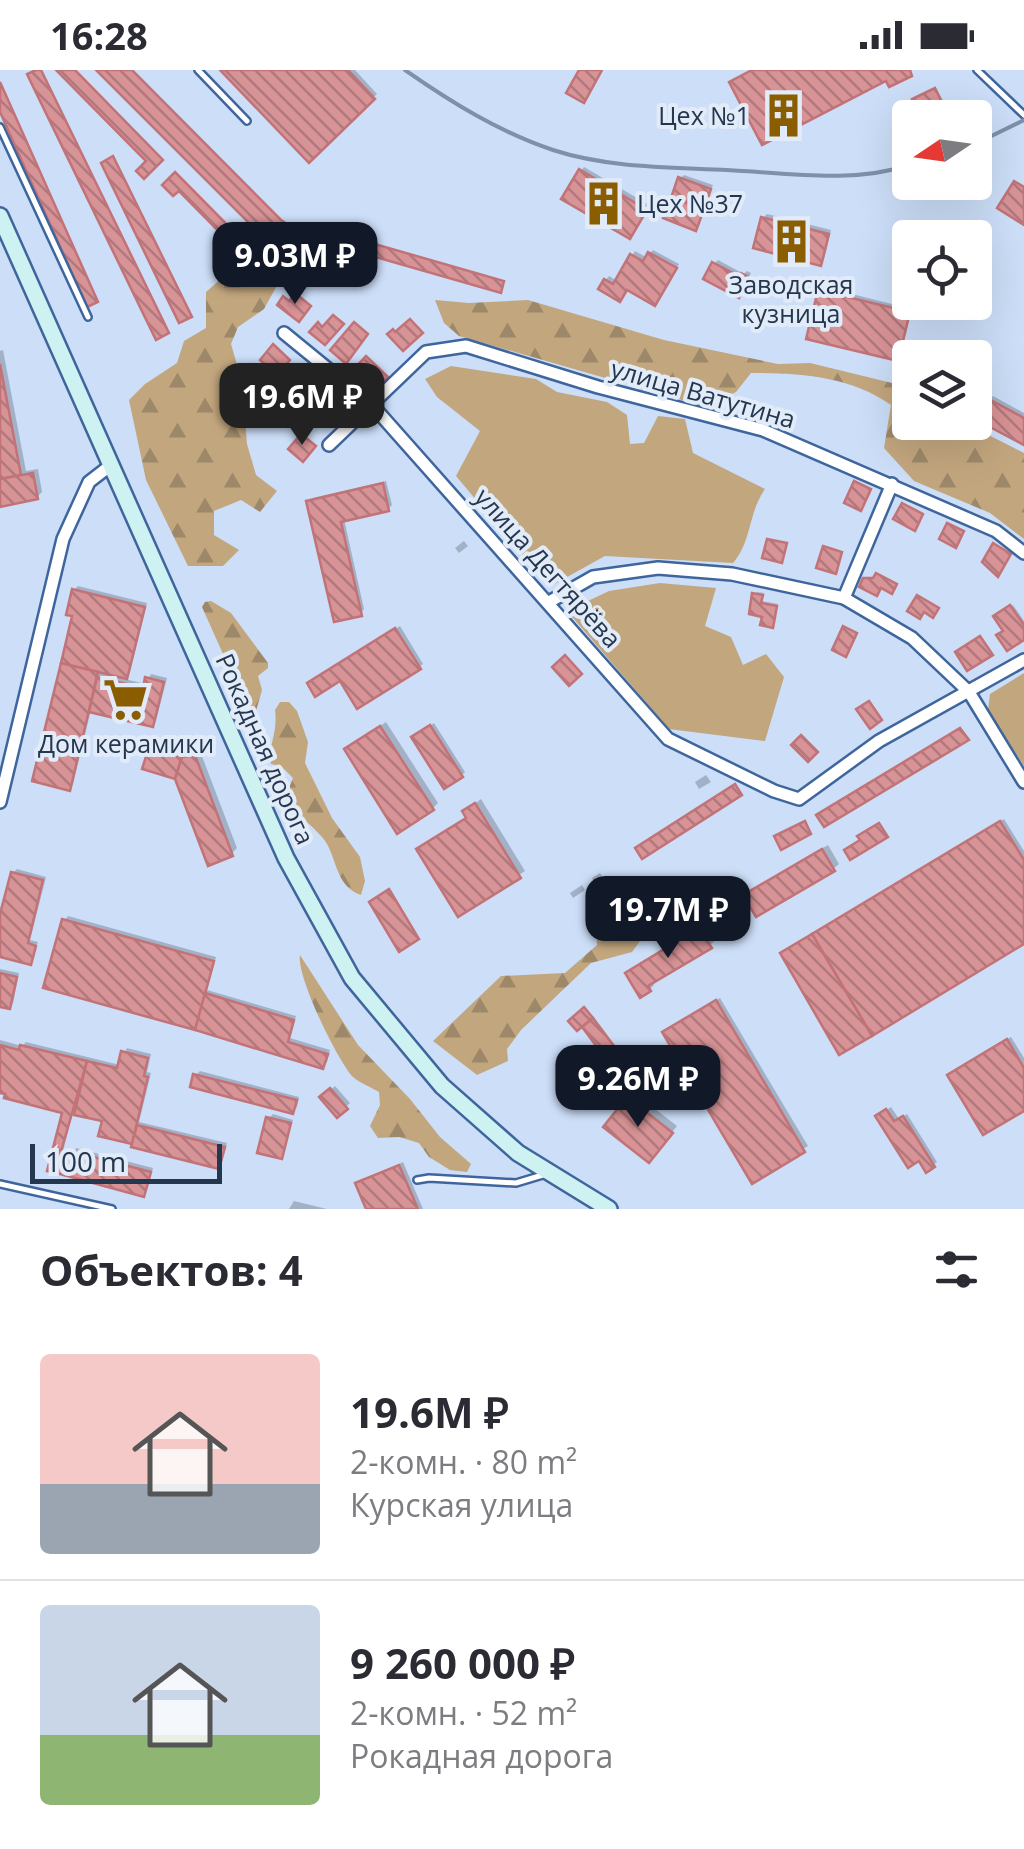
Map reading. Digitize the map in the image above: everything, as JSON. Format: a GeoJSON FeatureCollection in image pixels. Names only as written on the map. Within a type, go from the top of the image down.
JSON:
{"type":"FeatureCollection","features":[{"type":"Feature","properties":{"kind":"main road","name":"Рокадная дорога"},"geometry":{"type":"LineString","coordinates":[[0,216],[286,858],[352,978],[442,1086],[518,1153],[609,1209]]}},
{"type":"Feature","properties":{"kind":"street","name":"улица Дегтярёва"},"geometry":{"type":"LineString","coordinates":[[284,333],[372,405],[668,739],[774,791],[799,799],[879,742],[969,692]]}},
{"type":"Feature","properties":{"kind":"street","name":"улица Ватутина"},"geometry":{"type":"LineString","coordinates":[[329,445],[426,352],[466,346],[598,387],[762,430],[996,531],[1024,553]]}},
{"type":"Feature","properties":{"kind":"street"},"geometry":{"type":"LineString","coordinates":[[0,802],[63,539],[90,482],[111,466]]}},
{"type":"Feature","properties":{"kind":"street"},"geometry":{"type":"LineString","coordinates":[[844,598],[892,484]]}},
{"type":"Feature","properties":{"kind":"street"},"geometry":{"type":"LineString","coordinates":[[549,602],[594,577],[658,568],[732,574],[844,598],[912,638],[969,692],[1024,782]]}},
{"type":"Feature","properties":{"kind":"street"},"geometry":{"type":"LineString","coordinates":[[969,692],[1024,660]]}},
{"type":"Feature","properties":{"kind":"lane"},"geometry":{"type":"LineString","coordinates":[[198,70],[247,120]]}},
{"type":"Feature","properties":{"kind":"lane"},"geometry":{"type":"LineString","coordinates":[[977,70],[1024,115]]}},
{"type":"Feature","properties":{"kind":"lane"},"geometry":{"type":"LineString","coordinates":[[0,126],[88,316]]}},
{"type":"Feature","properties":{"kind":"lane"},"geometry":{"type":"LineString","coordinates":[[417,1180],[516,1183],[548,1173]]}},
{"type":"Feature","properties":{"kind":"lane"},"geometry":{"type":"LineString","coordinates":[[0,1184],[112,1209]]}},
{"type":"Feature","properties":{"kind":"green space"},"geometry":{"type":"Polygon","coordinates":[[[252,276],[280,280],[264,309],[238,327],[231,344],[242,382],[247,444],[256,475],[277,491],[260,512],[241,500],[214,511],[214,535],[239,550],[223,566],[188,566],[146,480],[129,400],[177,363],[184,341],[206,328],[206,292],[223,277],[243,285],[252,276]]]}},
{"type":"Feature","properties":{"kind":"green space"},"geometry":{"type":"Polygon","coordinates":[[[435,300],[528,300],[664,340],[778,364],[810,363],[892,383],[892,440],[992,440],[992,437],[1024,453],[1024,539],[990,513],[914,481],[884,448],[891,405],[859,388],[806,375],[751,373],[736,392],[706,407],[459,336],[444,323],[435,300]]]}},
{"type":"Feature","properties":{"kind":"green space"},"geometry":{"type":"Polygon","coordinates":[[[451,366],[536,379],[557,392],[607,402],[627,415],[630,444],[644,443],[658,416],[685,419],[693,453],[765,489],[733,563],[605,556],[549,587],[456,476],[480,431],[437,397],[425,379],[451,366]]]}},
{"type":"Feature","properties":{"kind":"green space"},"geometry":{"type":"Polygon","coordinates":[[[660,583],[716,588],[705,626],[731,637],[743,665],[766,654],[784,677],[765,741],[669,729],[567,611],[609,591],[660,583]]]}},
{"type":"Feature","properties":{"kind":"green space"},"geometry":{"type":"Polygon","coordinates":[[[211,601],[231,613],[268,663],[268,668],[258,676],[262,690],[256,711],[249,712],[202,607],[211,601]]]}},
{"type":"Feature","properties":{"kind":"green space"},"geometry":{"type":"Polygon","coordinates":[[[1024,673],[1024,766],[988,710],[990,694],[1024,673]]]}},
{"type":"Feature","properties":{"kind":"green space"},"geometry":{"type":"Polygon","coordinates":[[[280,702],[289,702],[297,711],[308,742],[305,763],[332,818],[360,857],[365,881],[361,895],[345,884],[327,844],[294,807],[287,793],[293,778],[281,766],[271,764],[275,710],[280,702]]]}},
{"type":"Feature","properties":{"kind":"green space"},"geometry":{"type":"Polygon","coordinates":[[[639,909],[658,916],[632,952],[591,963],[521,1030],[507,1049],[508,1061],[477,1075],[433,1041],[501,976],[565,973],[597,945],[596,922],[608,922],[639,909]]]}},
{"type":"Feature","properties":{"kind":"green space"},"geometry":{"type":"Polygon","coordinates":[[[300,955],[358,1045],[440,1137],[471,1164],[467,1172],[450,1170],[429,1157],[419,1143],[399,1137],[378,1138],[370,1126],[380,1105],[379,1092],[352,1076],[337,1053],[304,980],[300,955]]]}},
{"type":"Feature","properties":{"kind":"building"},"geometry":{"type":"Polygon","coordinates":[[[41,70],[169,333],[156,340],[27,74],[41,70]]]}},
{"type":"Feature","properties":{"kind":"building"},"geometry":{"type":"Polygon","coordinates":[[[56,70],[75,70],[163,160],[144,179],[136,171],[146,161],[56,70]]]}},
{"type":"Feature","properties":{"kind":"building"},"geometry":{"type":"Polygon","coordinates":[[[96,70],[132,70],[281,220],[296,230],[290,243],[296,249],[288,259],[273,247],[96,70]]]}},
{"type":"Feature","properties":{"kind":"building"},"geometry":{"type":"Polygon","coordinates":[[[220,70],[348,70],[375,99],[309,163],[220,70]]]}},
{"type":"Feature","properties":{"kind":"building"},"geometry":{"type":"Polygon","coordinates":[[[579,70],[602,70],[584,103],[566,93],[579,70]]]}},
{"type":"Feature","properties":{"kind":"building","name":"Цех №1"},"geometry":{"type":"Polygon","coordinates":[[[752,70],[910,70],[912,76],[889,87],[886,81],[762,145],[729,82],[752,70]]]}},
{"type":"Feature","properties":{"kind":"building"},"geometry":{"type":"Polygon","coordinates":[[[0,82],[98,302],[87,307],[0,112],[0,82]]]}},
{"type":"Feature","properties":{"kind":"building"},"geometry":{"type":"Polygon","coordinates":[[[935,88],[941,100],[912,100],[935,88]]]}},
{"type":"Feature","properties":{"kind":"building"},"geometry":{"type":"Polygon","coordinates":[[[113,156],[192,317],[179,323],[101,163],[113,156]]]}},
{"type":"Feature","properties":{"kind":"building","name":"Цех №37"},"geometry":{"type":"Polygon","coordinates":[[[579,169],[647,210],[630,239],[561,199],[579,169]]]}},
{"type":"Feature","properties":{"kind":"building"},"geometry":{"type":"Polygon","coordinates":[[[175,172],[263,261],[256,269],[179,191],[173,196],[162,185],[175,172]]]}},
{"type":"Feature","properties":{"kind":"building"},"geometry":{"type":"Polygon","coordinates":[[[678,177],[711,189],[704,209],[671,198],[678,177]]]}},
{"type":"Feature","properties":{"kind":"building"},"geometry":{"type":"Polygon","coordinates":[[[1014,181],[1024,187],[1024,225],[997,208],[1014,181]]]}},
{"type":"Feature","properties":{"kind":"building"},"geometry":{"type":"Polygon","coordinates":[[[671,198],[704,209],[696,231],[663,218],[671,198]]]}},
{"type":"Feature","properties":{"kind":"building","name":"Заводская кузница"},"geometry":{"type":"Polygon","coordinates":[[[761,217],[829,234],[821,266],[753,248],[761,217]]]}},
{"type":"Feature","properties":{"kind":"building"},"geometry":{"type":"Polygon","coordinates":[[[310,234],[350,237],[504,281],[501,293],[358,252],[306,245],[310,234]]]}},
{"type":"Feature","properties":{"kind":"building","name":"Цех №37"},"geometry":{"type":"Polygon","coordinates":[[[648,252],[677,268],[655,306],[627,290],[620,302],[598,289],[604,279],[613,284],[630,254],[643,261],[648,252]]]}},
{"type":"Feature","properties":{"kind":"building"},"geometry":{"type":"Polygon","coordinates":[[[712,262],[749,277],[739,298],[703,279],[712,262]]]}},
{"type":"Feature","properties":{"kind":"building"},"geometry":{"type":"Polygon","coordinates":[[[818,290],[892,308],[892,320],[908,320],[903,340],[892,340],[892,360],[806,339],[818,290]]]}},
{"type":"Feature","properties":{"kind":"building"},"geometry":{"type":"Polygon","coordinates":[[[295,293],[311,306],[299,322],[277,305],[283,296],[289,301],[295,293]]]}},
{"type":"Feature","properties":{"kind":"building"},"geometry":{"type":"Polygon","coordinates":[[[333,315],[344,324],[325,345],[309,332],[318,322],[322,327],[333,315]]]}},
{"type":"Feature","properties":{"kind":"building"},"geometry":{"type":"Polygon","coordinates":[[[410,319],[423,333],[403,351],[387,334],[410,319]]]}},
{"type":"Feature","properties":{"kind":"building"},"geometry":{"type":"Polygon","coordinates":[[[354,322],[368,334],[346,364],[330,350],[354,322]]]}},
{"type":"Feature","properties":{"kind":"building"},"geometry":{"type":"Polygon","coordinates":[[[273,344],[290,360],[277,375],[260,360],[273,344]]]}},
{"type":"Feature","properties":{"kind":"building"},"geometry":{"type":"Polygon","coordinates":[[[366,356],[388,377],[376,390],[354,369],[366,356]]]}},
{"type":"Feature","properties":{"kind":"building"},"geometry":{"type":"Polygon","coordinates":[[[0,364],[21,475],[0,479],[0,364]]]}},
{"type":"Feature","properties":{"kind":"building"},"geometry":{"type":"Polygon","coordinates":[[[295,365],[315,381],[304,394],[285,377],[295,365]]]}},
{"type":"Feature","properties":{"kind":"building"},"geometry":{"type":"Polygon","coordinates":[[[336,397],[351,411],[339,424],[324,410],[336,397]]]}},
{"type":"Feature","properties":{"kind":"building"},"geometry":{"type":"Polygon","coordinates":[[[992,401],[1024,418],[1024,445],[992,428],[992,401]]]}},
{"type":"Feature","properties":{"kind":"building"},"geometry":{"type":"Polygon","coordinates":[[[301,434],[316,446],[303,462],[288,449],[301,434]]]}},
{"type":"Feature","properties":{"kind":"building"},"geometry":{"type":"Polygon","coordinates":[[[33,473],[38,499],[0,507],[0,479],[33,473]]]}},
{"type":"Feature","properties":{"kind":"building"},"geometry":{"type":"Polygon","coordinates":[[[854,481],[871,489],[861,511],[844,503],[854,481]]]}},
{"type":"Feature","properties":{"kind":"building"},"geometry":{"type":"Polygon","coordinates":[[[383,483],[389,511],[341,522],[362,616],[334,622],[306,501],[383,483]]]}},
{"type":"Feature","properties":{"kind":"building"},"geometry":{"type":"Polygon","coordinates":[[[902,503],[923,514],[915,531],[893,519],[902,503]]]}},
{"type":"Feature","properties":{"kind":"building"},"geometry":{"type":"Polygon","coordinates":[[[947,523],[964,531],[956,548],[939,539],[947,523]]]}},
{"type":"Feature","properties":{"kind":"building"},"geometry":{"type":"Polygon","coordinates":[[[767,539],[787,543],[782,563],[762,558],[767,539]]]}},
{"type":"Feature","properties":{"kind":"building"},"geometry":{"type":"Polygon","coordinates":[[[993,543],[1011,554],[998,577],[982,562],[993,543]]]}},
{"type":"Feature","properties":{"kind":"building"},"geometry":{"type":"Polygon","coordinates":[[[823,546],[842,552],[836,574],[816,568],[823,546]]]}},
{"type":"Feature","properties":{"kind":"building"},"geometry":{"type":"Polygon","coordinates":[[[876,573],[897,584],[892,594],[881,588],[877,596],[859,587],[863,578],[873,578],[876,573]]]}},
{"type":"Feature","properties":{"kind":"building"},"geometry":{"type":"Polygon","coordinates":[[[72,589],[145,607],[127,679],[61,663],[72,616],[66,615],[72,589]]]}},
{"type":"Feature","properties":{"kind":"building"},"geometry":{"type":"Polygon","coordinates":[[[752,593],[763,595],[761,603],[777,606],[773,628],[760,625],[762,617],[749,614],[752,593]]]}},
{"type":"Feature","properties":{"kind":"building"},"geometry":{"type":"Polygon","coordinates":[[[917,595],[939,608],[933,618],[924,612],[920,619],[907,611],[917,595]]]}},
{"type":"Feature","properties":{"kind":"building"},"geometry":{"type":"Polygon","coordinates":[[[1010,605],[1024,625],[1024,640],[1007,651],[996,635],[1003,631],[993,616],[1010,605]]]}},
{"type":"Feature","properties":{"kind":"building"},"geometry":{"type":"Polygon","coordinates":[[[843,626],[857,633],[846,657],[832,650],[843,626]]]}},
{"type":"Feature","properties":{"kind":"building"},"geometry":{"type":"Polygon","coordinates":[[[395,628],[421,669],[357,709],[340,681],[315,697],[307,683],[395,628]]]}},
{"type":"Feature","properties":{"kind":"building"},"geometry":{"type":"Polygon","coordinates":[[[980,636],[993,655],[967,671],[955,652],[980,636]]]}},
{"type":"Feature","properties":{"kind":"building"},"geometry":{"type":"Polygon","coordinates":[[[565,655],[582,674],[569,686],[552,667],[565,655]]]}},
{"type":"Feature","properties":{"kind":"building"},"geometry":{"type":"Polygon","coordinates":[[[61,663],[98,672],[70,791],[32,781],[61,663]]]}},
{"type":"Feature","properties":{"kind":"building","name":"Дом керамики"},"geometry":{"type":"Polygon","coordinates":[[[97,677],[143,688],[145,677],[164,682],[153,727],[89,712],[97,677]]]}},
{"type":"Feature","properties":{"kind":"building"},"geometry":{"type":"Polygon","coordinates":[[[869,701],[882,720],[870,729],[856,709],[869,701]]]}},
{"type":"Feature","properties":{"kind":"building"},"geometry":{"type":"Polygon","coordinates":[[[430,725],[463,777],[444,789],[411,737],[430,725]]]}},
{"type":"Feature","properties":{"kind":"building"},"geometry":{"type":"Polygon","coordinates":[[[380,726],[434,810],[397,834],[344,749],[380,726]]]}},
{"type":"Feature","properties":{"kind":"building"},"geometry":{"type":"Polygon","coordinates":[[[960,728],[969,740],[824,827],[816,815],[960,728]]]}},
{"type":"Feature","properties":{"kind":"building"},"geometry":{"type":"Polygon","coordinates":[[[801,735],[818,752],[808,762],[791,745],[801,735]]]}},
{"type":"Feature","properties":{"kind":"building"},"geometry":{"type":"Polygon","coordinates":[[[149,747],[182,757],[175,779],[142,769],[149,747]]]}},
{"type":"Feature","properties":{"kind":"building"},"geometry":{"type":"Polygon","coordinates":[[[195,755],[233,856],[208,866],[175,779],[182,757],[195,755]]]}},
{"type":"Feature","properties":{"kind":"building"},"geometry":{"type":"Polygon","coordinates":[[[735,784],[742,795],[642,859],[635,848],[735,784]]]}},
{"type":"Feature","properties":{"kind":"building"},"geometry":{"type":"Polygon","coordinates":[[[475,803],[521,878],[458,917],[416,849],[466,818],[462,811],[475,803]]]}},
{"type":"Feature","properties":{"kind":"building"},"geometry":{"type":"Polygon","coordinates":[[[805,821],[811,834],[781,850],[774,836],[805,821]]]}},
{"type":"Feature","properties":{"kind":"building"},"geometry":{"type":"Polygon","coordinates":[[[1000,821],[1024,860],[1024,944],[872,1036],[812,934],[1000,821]]]}},
{"type":"Feature","properties":{"kind":"building"},"geometry":{"type":"Polygon","coordinates":[[[879,823],[888,837],[850,860],[844,850],[860,840],[857,836],[879,823]]]}},
{"type":"Feature","properties":{"kind":"building"},"geometry":{"type":"Polygon","coordinates":[[[822,849],[835,871],[756,917],[743,895],[822,849]]]}},
{"type":"Feature","properties":{"kind":"building"},"geometry":{"type":"Polygon","coordinates":[[[11,872],[43,880],[28,943],[36,946],[31,965],[0,957],[0,914],[11,872]]]}},
{"type":"Feature","properties":{"kind":"building"},"geometry":{"type":"Polygon","coordinates":[[[389,889],[419,939],[399,952],[369,902],[389,889]]]}},
{"type":"Feature","properties":{"kind":"building"},"geometry":{"type":"Polygon","coordinates":[[[62,919],[214,961],[195,1030],[43,988],[62,919]]]}},
{"type":"Feature","properties":{"kind":"building"},"geometry":{"type":"Polygon","coordinates":[[[699,928],[712,948],[648,986],[651,991],[640,998],[625,973],[699,928]]]}},
{"type":"Feature","properties":{"kind":"building"},"geometry":{"type":"Polygon","coordinates":[[[812,934],[872,1036],[839,1055],[780,953],[812,934]]]}},
{"type":"Feature","properties":{"kind":"building"},"geometry":{"type":"Polygon","coordinates":[[[0,973],[17,977],[10,1009],[0,1007],[0,973]]]}},
{"type":"Feature","properties":{"kind":"building"},"geometry":{"type":"Polygon","coordinates":[[[205,993],[294,1020],[288,1042],[328,1054],[323,1069],[195,1030],[205,993]]]}},
{"type":"Feature","properties":{"kind":"building"},"geometry":{"type":"Polygon","coordinates":[[[716,1000],[805,1152],[752,1184],[662,1032],[716,1000]]]}},
{"type":"Feature","properties":{"kind":"building"},"geometry":{"type":"Polygon","coordinates":[[[584,1007],[593,1018],[577,1031],[568,1021],[584,1007]]]}},
{"type":"Feature","properties":{"kind":"building"},"geometry":{"type":"Polygon","coordinates":[[[593,1018],[614,1046],[603,1055],[582,1027],[593,1018]]]}},
{"type":"Feature","properties":{"kind":"building"},"geometry":{"type":"Polygon","coordinates":[[[1007,1039],[1024,1068],[1024,1111],[983,1135],[947,1075],[1007,1039]]]}},
{"type":"Feature","properties":{"kind":"building"},"geometry":{"type":"Polygon","coordinates":[[[0,1045],[19,1050],[20,1045],[87,1061],[58,1162],[67,1164],[64,1175],[47,1171],[62,1113],[4,1098],[5,1094],[0,1093],[0,1045]]]}},
{"type":"Feature","properties":{"kind":"building"},"geometry":{"type":"Polygon","coordinates":[[[121,1051],[148,1058],[144,1076],[148,1077],[132,1144],[98,1136],[102,1121],[74,1115],[87,1061],[117,1068],[121,1051]]]}},
{"type":"Feature","properties":{"kind":"building"},"geometry":{"type":"Polygon","coordinates":[[[193,1074],[297,1100],[293,1114],[190,1087],[193,1074]]]}},
{"type":"Feature","properties":{"kind":"building"},"geometry":{"type":"Polygon","coordinates":[[[330,1088],[348,1109],[337,1118],[319,1097],[330,1088]]]}},
{"type":"Feature","properties":{"kind":"building"},"geometry":{"type":"Polygon","coordinates":[[[627,1097],[673,1133],[649,1163],[603,1127],[627,1097]]]}},
{"type":"Feature","properties":{"kind":"building"},"geometry":{"type":"Polygon","coordinates":[[[886,1109],[894,1121],[903,1116],[935,1167],[926,1173],[919,1161],[908,1168],[875,1116],[886,1109]]]}},
{"type":"Feature","properties":{"kind":"building"},"geometry":{"type":"Polygon","coordinates":[[[266,1117],[291,1123],[282,1159],[257,1153],[266,1117]]]}},
{"type":"Feature","properties":{"kind":"building"},"geometry":{"type":"Polygon","coordinates":[[[137,1125],[225,1147],[219,1169],[131,1147],[137,1125]]]}},
{"type":"Feature","properties":{"kind":"building"},"geometry":{"type":"Polygon","coordinates":[[[70,1151],[151,1172],[144,1197],[64,1175],[70,1151]]]}},
{"type":"Feature","properties":{"kind":"building"},"geometry":{"type":"Polygon","coordinates":[[[399,1165],[418,1209],[366,1209],[355,1183],[399,1165]]]}},
{"type":"Feature","properties":{"kind":"railway"},"geometry":{"type":"LineString","coordinates":[[405,70],[495,125],[574,156],[639,166],[819,176],[892,170]]}},
{"type":"Feature","properties":{"kind":"railway"},"geometry":{"type":"LineString","coordinates":[[992,136],[1024,120]]}},
{"type":"Feature","properties":{"kind":"place","name":"Цех №1"},"geometry":{"type":"Point","coordinates":[783,116]}},
{"type":"Feature","properties":{"kind":"place","name":"Цех №37"},"geometry":{"type":"Point","coordinates":[604,204]}},
{"type":"Feature","properties":{"kind":"place","name":"Заводская кузница"},"geometry":{"type":"Point","coordinates":[791,241]}},
{"type":"Feature","properties":{"kind":"place","name":"Дом керамики"},"geometry":{"type":"Point","coordinates":[126,700]}}]}
